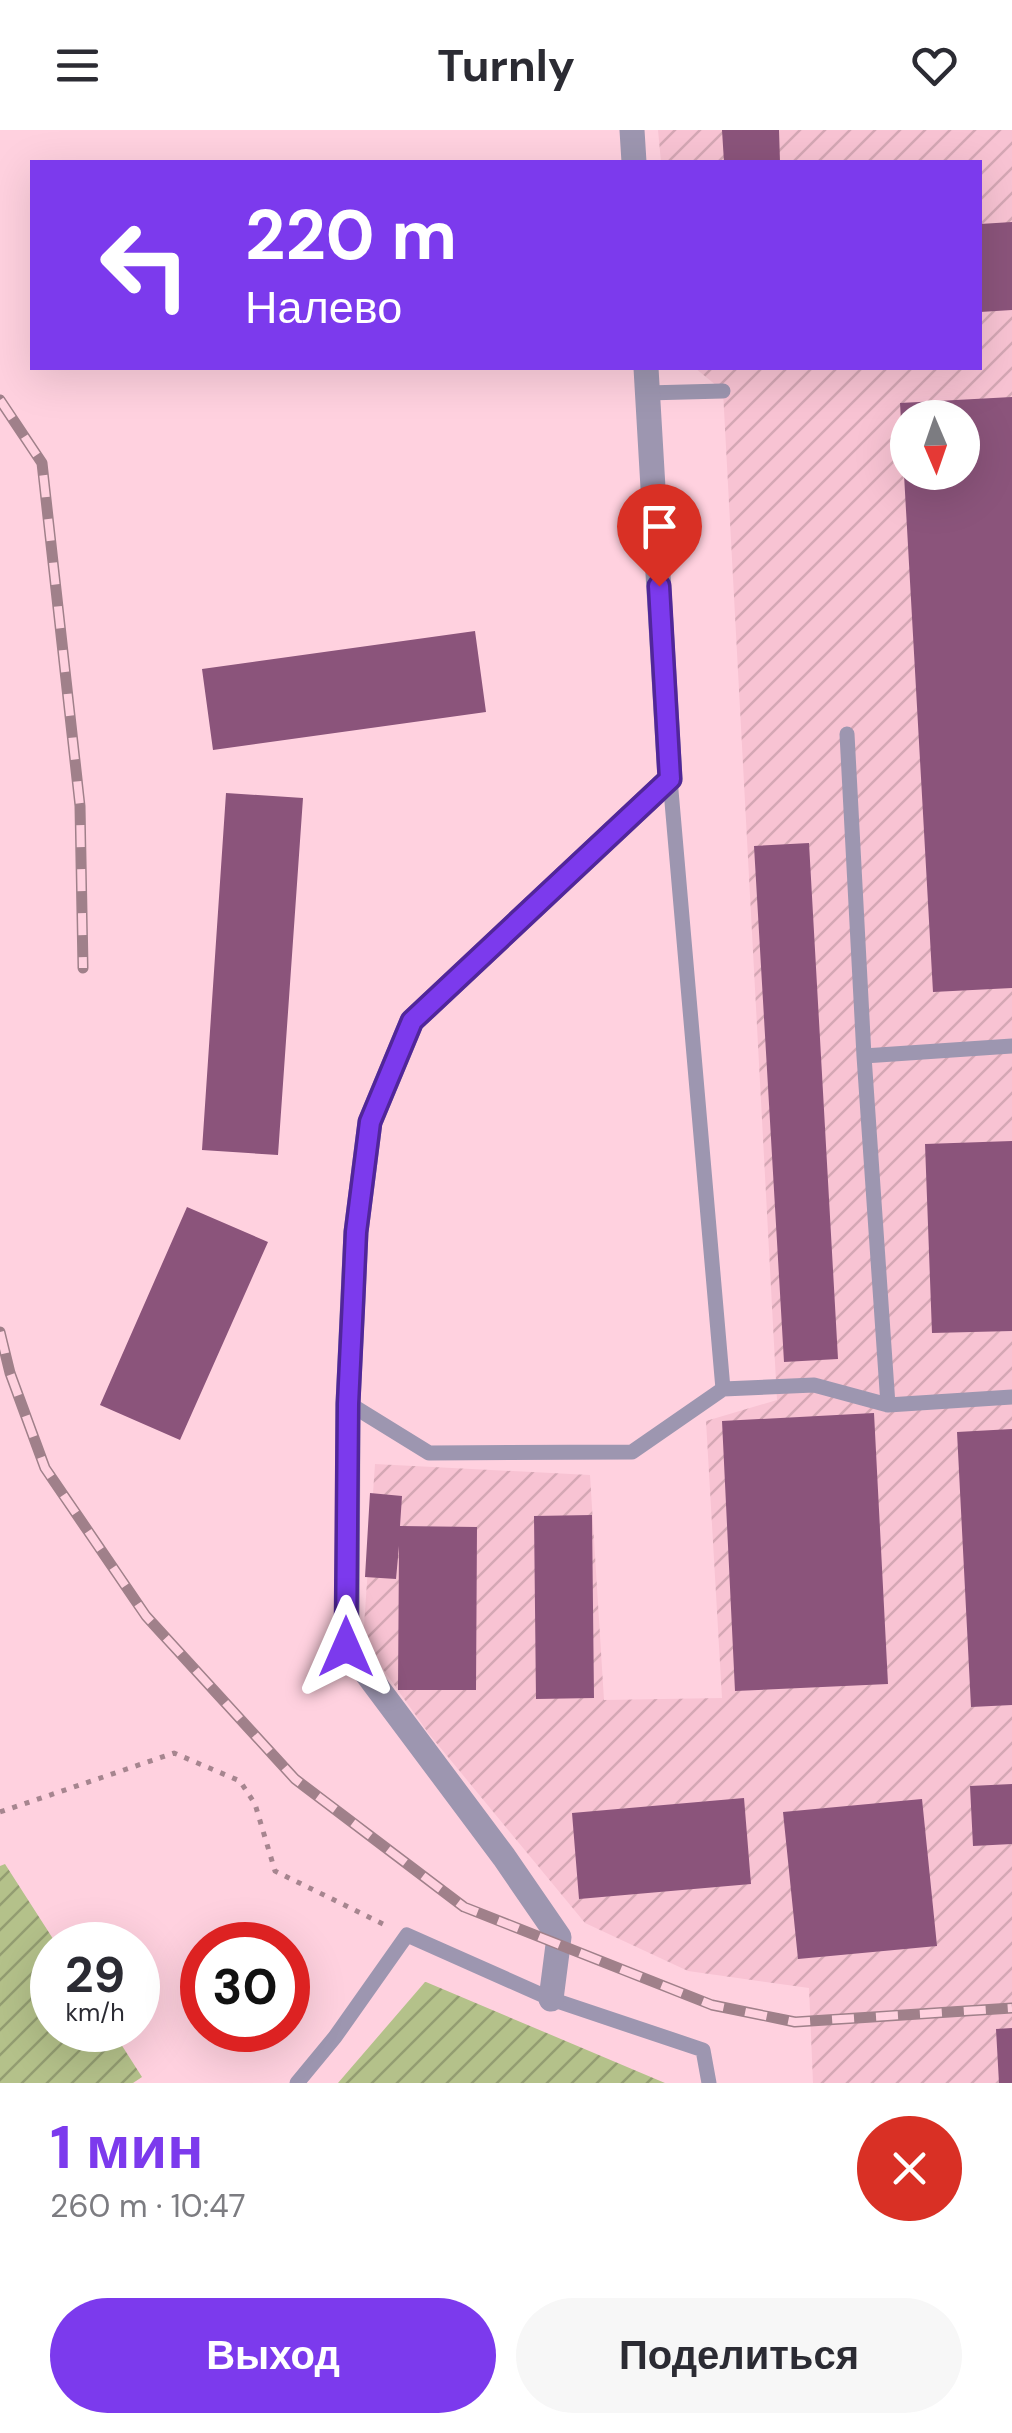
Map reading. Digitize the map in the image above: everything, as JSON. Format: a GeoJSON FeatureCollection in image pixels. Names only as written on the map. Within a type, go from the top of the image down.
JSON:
{"type":"FeatureCollection","features":[{"type":"Feature","properties":{"kind":"street"},"geometry":{"type":"LineString","coordinates":[[632,130],[634,160]]}},
{"type":"Feature","properties":{"kind":"street"},"geometry":{"type":"LineString","coordinates":[[551,1999],[559,1937],[504,1857],[346,1647],[348,1404],[356,1232],[370,1122],[412,1021],[670,779],[647,380]]}},
{"type":"Feature","properties":{"kind":"lane"},"geometry":{"type":"LineString","coordinates":[[647,380],[723,391]]}},
{"type":"Feature","properties":{"kind":"lane"},"geometry":{"type":"LineString","coordinates":[[847,734],[888,1404]]}},
{"type":"Feature","properties":{"kind":"lane"},"geometry":{"type":"LineString","coordinates":[[670,779],[723,1389]]}},
{"type":"Feature","properties":{"kind":"lane"},"geometry":{"type":"LineString","coordinates":[[864,1056],[1012,1046]]}},
{"type":"Feature","properties":{"kind":"lane"},"geometry":{"type":"LineString","coordinates":[[348,1404],[429,1453],[632,1452],[723,1389],[814,1385],[888,1404],[1012,1397]]}},
{"type":"Feature","properties":{"kind":"lane"},"geometry":{"type":"LineString","coordinates":[[298,2083],[406,1935],[551,1999],[703,2050],[709,2083]]}},
{"type":"Feature","properties":{"kind":"path"},"geometry":{"type":"LineString","coordinates":[[0,1812],[174,1753],[240,1781],[255,1804],[276,1871],[406,1935]]}},
{"type":"Feature","properties":{"kind":"shaded area"},"geometry":{"type":"Polygon","coordinates":[[[658,130],[1012,130],[1012,2083],[813,2083],[809,1988],[688,1971],[585,1923],[429,1734],[363,1641],[375,1464],[590,1475],[604,1700],[722,1698],[706,1421],[777,1400],[723,391],[697,370],[982,370],[982,160],[661,160],[658,130]]]}},
{"type":"Feature","properties":{"kind":"green space"},"geometry":{"type":"Polygon","coordinates":[[[5,1864],[42,1922],[30,1922],[30,2052],[126,2052],[142,2077],[133,2083],[0,2083],[0,1866],[5,1864]]]}},
{"type":"Feature","properties":{"kind":"green space"},"geometry":{"type":"Polygon","coordinates":[[[426,1982],[665,2083],[338,2083],[426,1982]]]}},
{"type":"Feature","properties":{"kind":"building"},"geometry":{"type":"Polygon","coordinates":[[[722,130],[779,130],[780,160],[724,160],[722,130]]]}},
{"type":"Feature","properties":{"kind":"building"},"geometry":{"type":"Polygon","coordinates":[[[1012,222],[1012,310],[982,312],[982,224],[1012,222]]]}},
{"type":"Feature","properties":{"kind":"building"},"geometry":{"type":"Polygon","coordinates":[[[1012,397],[1012,988],[933,992],[905,490],[980,490],[980,400],[956,400],[1012,397]]]}},
{"type":"Feature","properties":{"kind":"building"},"geometry":{"type":"Polygon","coordinates":[[[475,631],[486,712],[213,750],[202,669],[475,631]]]}},
{"type":"Feature","properties":{"kind":"building"},"geometry":{"type":"Polygon","coordinates":[[[226,793],[303,798],[278,1155],[202,1150],[226,793]]]}},
{"type":"Feature","properties":{"kind":"building"},"geometry":{"type":"Polygon","coordinates":[[[809,843],[838,1359],[784,1362],[754,846],[809,843]]]}},
{"type":"Feature","properties":{"kind":"building"},"geometry":{"type":"Polygon","coordinates":[[[1012,1141],[1012,1331],[932,1333],[925,1144],[1012,1141]]]}},
{"type":"Feature","properties":{"kind":"building"},"geometry":{"type":"Polygon","coordinates":[[[187,1207],[268,1242],[180,1440],[100,1405],[187,1207]]]}},
{"type":"Feature","properties":{"kind":"building"},"geometry":{"type":"Polygon","coordinates":[[[874,1413],[888,1684],[735,1691],[722,1421],[874,1413]]]}},
{"type":"Feature","properties":{"kind":"building"},"geometry":{"type":"Polygon","coordinates":[[[1012,1429],[1012,1705],[971,1707],[957,1432],[1012,1429]]]}},
{"type":"Feature","properties":{"kind":"building"},"geometry":{"type":"Polygon","coordinates":[[[370,1493],[402,1496],[400,1526],[477,1527],[476,1690],[398,1690],[399,1546],[396,1579],[365,1577],[370,1493]]]}},
{"type":"Feature","properties":{"kind":"building"},"geometry":{"type":"Polygon","coordinates":[[[592,1515],[594,1698],[536,1699],[534,1516],[592,1515]]]}},
{"type":"Feature","properties":{"kind":"building"},"geometry":{"type":"Polygon","coordinates":[[[1012,1784],[1012,1844],[973,1846],[970,1786],[1012,1784]]]}},
{"type":"Feature","properties":{"kind":"building"},"geometry":{"type":"Polygon","coordinates":[[[744,1798],[751,1884],[579,1899],[572,1813],[744,1798]]]}},
{"type":"Feature","properties":{"kind":"building"},"geometry":{"type":"Polygon","coordinates":[[[922,1799],[937,1946],[798,1959],[783,1812],[922,1799]]]}},
{"type":"Feature","properties":{"kind":"building"},"geometry":{"type":"Polygon","coordinates":[[[1012,2028],[1012,2083],[999,2083],[996,2029],[1012,2028]]]}},
{"type":"Feature","properties":{"kind":"railway"},"geometry":{"type":"LineString","coordinates":[[0,400],[42,463],[80,806],[83,968]]}},
{"type":"Feature","properties":{"kind":"railway"},"geometry":{"type":"LineString","coordinates":[[0,1332],[10,1373],[45,1468],[146,1616],[295,1779],[464,1907],[712,2005],[795,2022],[1012,2008]]}},
{"type":"Feature","properties":{"kind":"route"},"geometry":{"type":"LineString","coordinates":[[346,1647],[348,1404],[356,1232],[370,1122],[412,1021],[670,779],[659,586]]}}]}
